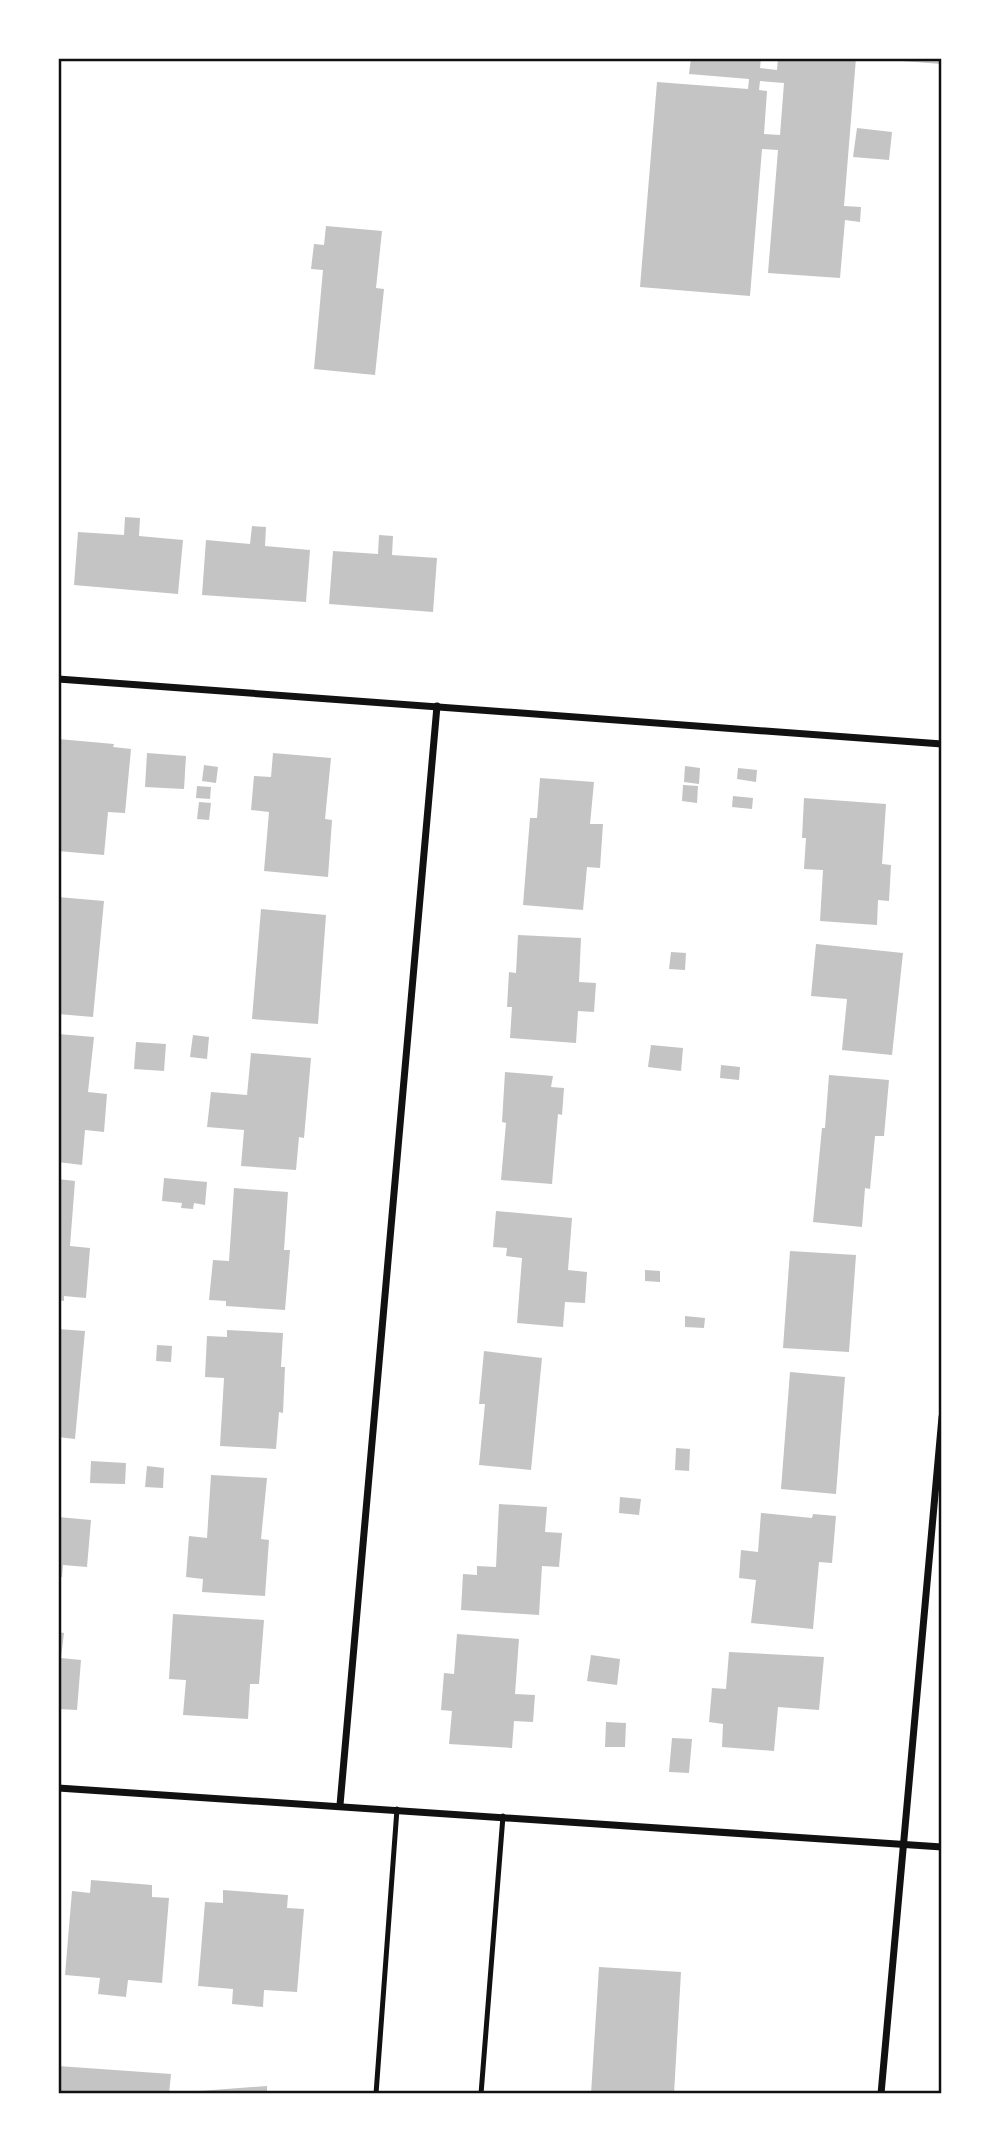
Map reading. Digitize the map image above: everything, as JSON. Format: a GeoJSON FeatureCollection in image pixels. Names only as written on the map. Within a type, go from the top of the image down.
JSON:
{"type":"FeatureCollection","features":[{"type":"Feature","properties":{"kind":"street"},"geometry":{"type":"LineString","coordinates":[[58,679],[942,744]]}},
{"type":"Feature","properties":{"kind":"street"},"geometry":{"type":"LineString","coordinates":[[340,1805],[437,706]]}},
{"type":"Feature","properties":{"kind":"street"},"geometry":{"type":"LineString","coordinates":[[881,2094],[942,1417]]}},
{"type":"Feature","properties":{"kind":"street"},"geometry":{"type":"LineString","coordinates":[[58,1788],[942,1847]]}},
{"type":"Feature","properties":{"kind":"lane"},"geometry":{"type":"LineString","coordinates":[[376,2094],[397,1809]]}},
{"type":"Feature","properties":{"kind":"lane"},"geometry":{"type":"LineString","coordinates":[[481,2094],[503,1816]]}},
{"type":"Feature","properties":{"kind":"building"},"geometry":{"type":"Polygon","coordinates":[[[691,58],[761,58],[760,68],[777,70],[778,58],[856,58],[844,206],[861,207],[860,222],[845,220],[840,278],[768,273],[778,150],[762,149],[750,296],[640,287],[657,82],[748,89],[749,79],[689,74],[691,58]],[[760,81],[759,90],[767,91],[764,134],[780,135],[784,83],[760,81]]]}},
{"type":"Feature","properties":{"kind":"building"},"geometry":{"type":"Polygon","coordinates":[[[889,58],[942,58],[941,64],[889,58]]]}},
{"type":"Feature","properties":{"kind":"building"},"geometry":{"type":"Polygon","coordinates":[[[857,128],[892,132],[889,160],[853,157],[857,128]]]}},
{"type":"Feature","properties":{"kind":"building"},"geometry":{"type":"Polygon","coordinates":[[[326,226],[382,231],[376,288],[384,289],[375,375],[314,369],[323,270],[311,269],[314,244],[324,245],[326,226]]]}},
{"type":"Feature","properties":{"kind":"building"},"geometry":{"type":"Polygon","coordinates":[[[125,517],[140,518],[139,536],[183,540],[178,594],[74,585],[78,532],[124,535],[125,517]]]}},
{"type":"Feature","properties":{"kind":"building"},"geometry":{"type":"Polygon","coordinates":[[[252,526],[266,527],[265,546],[310,550],[306,602],[202,595],[206,540],[250,544],[252,526]]]}},
{"type":"Feature","properties":{"kind":"building"},"geometry":{"type":"Polygon","coordinates":[[[379,535],[393,536],[392,555],[437,558],[433,612],[329,604],[333,551],[378,554],[379,535]]]}},
{"type":"Feature","properties":{"kind":"building"},"geometry":{"type":"Polygon","coordinates":[[[58,739],[114,744],[113,747],[131,749],[125,813],[108,812],[104,855],[58,851],[58,739]]]}},
{"type":"Feature","properties":{"kind":"building"},"geometry":{"type":"Polygon","coordinates":[[[147,753],[186,756],[184,789],[145,787],[147,753]]]}},
{"type":"Feature","properties":{"kind":"building"},"geometry":{"type":"Polygon","coordinates":[[[273,753],[331,758],[325,819],[332,820],[328,877],[264,871],[269,812],[251,810],[254,776],[271,777],[273,753]]]}},
{"type":"Feature","properties":{"kind":"building"},"geometry":{"type":"Polygon","coordinates":[[[204,765],[218,767],[216,783],[202,781],[204,765]]]}},
{"type":"Feature","properties":{"kind":"building"},"geometry":{"type":"Polygon","coordinates":[[[685,766],[700,768],[699,784],[684,782],[685,766]]]}},
{"type":"Feature","properties":{"kind":"building"},"geometry":{"type":"Polygon","coordinates":[[[738,768],[757,770],[756,782],[737,779],[738,768]]]}},
{"type":"Feature","properties":{"kind":"building"},"geometry":{"type":"Polygon","coordinates":[[[540,778],[594,782],[590,824],[603,824],[600,868],[587,867],[583,910],[523,905],[530,818],[537,818],[540,778]]]}},
{"type":"Feature","properties":{"kind":"building"},"geometry":{"type":"Polygon","coordinates":[[[683,785],[698,786],[697,803],[682,801],[683,785]]]}},
{"type":"Feature","properties":{"kind":"building"},"geometry":{"type":"Polygon","coordinates":[[[197,786],[211,787],[210,799],[196,798],[197,786]]]}},
{"type":"Feature","properties":{"kind":"building"},"geometry":{"type":"Polygon","coordinates":[[[733,796],[753,798],[752,809],[732,807],[733,796]]]}},
{"type":"Feature","properties":{"kind":"building"},"geometry":{"type":"Polygon","coordinates":[[[804,798],[886,804],[882,864],[891,865],[889,901],[878,900],[877,925],[820,921],[823,870],[804,869],[804,798]]]}},
{"type":"Feature","properties":{"kind":"building"},"geometry":{"type":"Polygon","coordinates":[[[199,802],[211,803],[209,820],[197,819],[199,802]]]}},
{"type":"Feature","properties":{"kind":"building"},"geometry":{"type":"Polygon","coordinates":[[[58,897],[104,901],[93,1017],[58,1014],[58,897]]]}},
{"type":"Feature","properties":{"kind":"building"},"geometry":{"type":"Polygon","coordinates":[[[261,909],[326,915],[318,1024],[252,1019],[261,909]]]}},
{"type":"Feature","properties":{"kind":"building"},"geometry":{"type":"Polygon","coordinates":[[[518,935],[581,938],[579,982],[596,983],[594,1012],[578,1011],[576,1043],[510,1038],[512,1007],[507,1007],[509,972],[516,973],[518,935]]]}},
{"type":"Feature","properties":{"kind":"building"},"geometry":{"type":"Polygon","coordinates":[[[816,944],[903,953],[892,1055],[842,1050],[847,999],[811,996],[816,944]]]}},
{"type":"Feature","properties":{"kind":"building"},"geometry":{"type":"Polygon","coordinates":[[[671,952],[686,953],[685,970],[669,969],[671,952]]]}},
{"type":"Feature","properties":{"kind":"building"},"geometry":{"type":"Polygon","coordinates":[[[58,1034],[94,1037],[88,1092],[107,1094],[104,1132],[85,1130],[82,1165],[58,1162],[58,1034]]]}},
{"type":"Feature","properties":{"kind":"building"},"geometry":{"type":"Polygon","coordinates":[[[193,1035],[209,1037],[207,1059],[190,1057],[193,1035]]]}},
{"type":"Feature","properties":{"kind":"building"},"geometry":{"type":"Polygon","coordinates":[[[136,1042],[166,1044],[164,1071],[134,1069],[136,1042]]]}},
{"type":"Feature","properties":{"kind":"building"},"geometry":{"type":"Polygon","coordinates":[[[651,1045],[683,1048],[681,1071],[648,1067],[651,1045]]]}},
{"type":"Feature","properties":{"kind":"building"},"geometry":{"type":"Polygon","coordinates":[[[251,1053],[311,1058],[304,1138],[299,1137],[296,1170],[241,1166],[244,1130],[207,1127],[211,1092],[247,1095],[251,1053]]]}},
{"type":"Feature","properties":{"kind":"building"},"geometry":{"type":"Polygon","coordinates":[[[721,1065],[740,1067],[739,1080],[720,1078],[721,1065]]]}},
{"type":"Feature","properties":{"kind":"building"},"geometry":{"type":"Polygon","coordinates":[[[505,1072],[553,1076],[551,1087],[564,1088],[562,1115],[558,1114],[552,1184],[501,1180],[506,1123],[502,1122],[505,1072]]]}},
{"type":"Feature","properties":{"kind":"building"},"geometry":{"type":"Polygon","coordinates":[[[829,1075],[889,1080],[884,1136],[875,1136],[870,1189],[865,1188],[862,1227],[813,1222],[829,1075]]]}},
{"type":"Feature","properties":{"kind":"building"},"geometry":{"type":"Polygon","coordinates":[[[164,1178],[207,1182],[205,1205],[194,1203],[193,1209],[181,1208],[182,1203],[162,1201],[164,1178]]]}},
{"type":"Feature","properties":{"kind":"building"},"geometry":{"type":"Polygon","coordinates":[[[58,1179],[75,1181],[70,1246],[90,1248],[86,1298],[64,1296],[64,1301],[58,1300],[58,1179]]]}},
{"type":"Feature","properties":{"kind":"building"},"geometry":{"type":"Polygon","coordinates":[[[234,1188],[288,1192],[284,1250],[290,1250],[285,1310],[226,1306],[226,1301],[209,1300],[213,1260],[229,1261],[234,1188]]]}},
{"type":"Feature","properties":{"kind":"building"},"geometry":{"type":"Polygon","coordinates":[[[496,1211],[572,1218],[568,1270],[587,1272],[585,1303],[565,1302],[563,1327],[517,1323],[522,1258],[506,1256],[507,1248],[493,1247],[496,1211]]]}},
{"type":"Feature","properties":{"kind":"building"},"geometry":{"type":"Polygon","coordinates":[[[790,1251],[856,1255],[849,1352],[783,1348],[790,1251]]]}},
{"type":"Feature","properties":{"kind":"building"},"geometry":{"type":"Polygon","coordinates":[[[645,1270],[660,1271],[660,1282],[645,1281],[645,1270]]]}},
{"type":"Feature","properties":{"kind":"building"},"geometry":{"type":"Polygon","coordinates":[[[685,1316],[705,1318],[704,1328],[685,1327],[685,1316]]]}},
{"type":"Feature","properties":{"kind":"building"},"geometry":{"type":"Polygon","coordinates":[[[58,1329],[85,1331],[75,1439],[58,1437],[58,1329]]]}},
{"type":"Feature","properties":{"kind":"building"},"geometry":{"type":"Polygon","coordinates":[[[227,1330],[283,1333],[283,1413],[279,1412],[276,1449],[220,1446],[224,1378],[205,1377],[207,1336],[227,1337],[227,1330]]]}},
{"type":"Feature","properties":{"kind":"building"},"geometry":{"type":"Polygon","coordinates":[[[157,1345],[172,1346],[171,1362],[156,1361],[157,1345]]]}},
{"type":"Feature","properties":{"kind":"building"},"geometry":{"type":"Polygon","coordinates":[[[484,1351],[542,1358],[531,1470],[479,1465],[485,1404],[479,1404],[484,1351]]]}},
{"type":"Feature","properties":{"kind":"building"},"geometry":{"type":"Polygon","coordinates":[[[790,1372],[845,1377],[836,1494],[781,1489],[790,1372]]]}},
{"type":"Feature","properties":{"kind":"building"},"geometry":{"type":"Polygon","coordinates":[[[676,1448],[690,1449],[689,1471],[675,1470],[676,1448]]]}},
{"type":"Feature","properties":{"kind":"building"},"geometry":{"type":"Polygon","coordinates":[[[91,1461],[126,1463],[125,1484],[90,1483],[91,1461]]]}},
{"type":"Feature","properties":{"kind":"building"},"geometry":{"type":"Polygon","coordinates":[[[147,1466],[164,1468],[163,1488],[145,1487],[147,1466]]]}},
{"type":"Feature","properties":{"kind":"building"},"geometry":{"type":"Polygon","coordinates":[[[211,1475],[267,1478],[261,1539],[269,1540],[265,1596],[202,1592],[203,1579],[186,1577],[189,1536],[207,1538],[211,1475]]]}},
{"type":"Feature","properties":{"kind":"building"},"geometry":{"type":"Polygon","coordinates":[[[620,1497],[641,1499],[639,1515],[619,1513],[620,1497]]]}},
{"type":"Feature","properties":{"kind":"building"},"geometry":{"type":"Polygon","coordinates":[[[499,1504],[547,1507],[545,1532],[562,1533],[559,1567],[542,1566],[539,1615],[461,1610],[463,1574],[477,1575],[477,1566],[496,1567],[499,1504]]]}},
{"type":"Feature","properties":{"kind":"building"},"geometry":{"type":"Polygon","coordinates":[[[761,1513],[812,1518],[813,1514],[836,1516],[832,1563],[819,1562],[813,1629],[751,1623],[756,1580],[739,1578],[741,1550],[758,1552],[761,1513]]]}},
{"type":"Feature","properties":{"kind":"building"},"geometry":{"type":"Polygon","coordinates":[[[58,1517],[91,1520],[87,1567],[63,1565],[62,1577],[58,1577],[58,1517]]]}},
{"type":"Feature","properties":{"kind":"building"},"geometry":{"type":"Polygon","coordinates":[[[173,1614],[264,1620],[259,1684],[250,1684],[248,1719],[183,1715],[186,1680],[169,1679],[173,1614]]]}},
{"type":"Feature","properties":{"kind":"building"},"geometry":{"type":"Polygon","coordinates":[[[58,1632],[64,1633],[61,1658],[81,1660],[77,1710],[58,1709],[58,1632]]]}},
{"type":"Feature","properties":{"kind":"building"},"geometry":{"type":"Polygon","coordinates":[[[457,1634],[519,1639],[515,1694],[535,1695],[533,1722],[514,1721],[512,1748],[449,1744],[452,1711],[441,1710],[444,1673],[454,1674],[457,1634]]]}},
{"type":"Feature","properties":{"kind":"building"},"geometry":{"type":"Polygon","coordinates":[[[729,1652],[824,1657],[819,1710],[778,1707],[774,1751],[722,1747],[723,1724],[709,1722],[712,1688],[726,1689],[729,1652]]]}},
{"type":"Feature","properties":{"kind":"building"},"geometry":{"type":"Polygon","coordinates":[[[591,1655],[620,1659],[617,1685],[587,1681],[591,1655]]]}},
{"type":"Feature","properties":{"kind":"building"},"geometry":{"type":"Polygon","coordinates":[[[606,1722],[626,1723],[625,1747],[605,1747],[606,1722]]]}},
{"type":"Feature","properties":{"kind":"building"},"geometry":{"type":"Polygon","coordinates":[[[672,1738],[692,1739],[689,1773],[669,1772],[672,1738]]]}},
{"type":"Feature","properties":{"kind":"building"},"geometry":{"type":"Polygon","coordinates":[[[91,1880],[152,1885],[152,1897],[169,1898],[162,1983],[128,1980],[126,1997],[98,1994],[100,1978],[65,1975],[72,1891],[90,1893],[91,1880]]]}},
{"type":"Feature","properties":{"kind":"building"},"geometry":{"type":"Polygon","coordinates":[[[223,1890],[288,1895],[287,1908],[304,1909],[297,1992],[264,1990],[263,2007],[232,2004],[233,1989],[198,1986],[205,1902],[223,1903],[223,1890]]]}},
{"type":"Feature","properties":{"kind":"building"},"geometry":{"type":"Polygon","coordinates":[[[599,1967],[681,1972],[674,2094],[591,2094],[599,1967]]]}},
{"type":"Feature","properties":{"kind":"building"},"geometry":{"type":"Polygon","coordinates":[[[58,2066],[171,2074],[169,2094],[58,2094],[58,2066]]]}},
{"type":"Feature","properties":{"kind":"building"},"geometry":{"type":"Polygon","coordinates":[[[267,2086],[267,2094],[199,2094],[199,2091],[267,2086]]]}}]}
